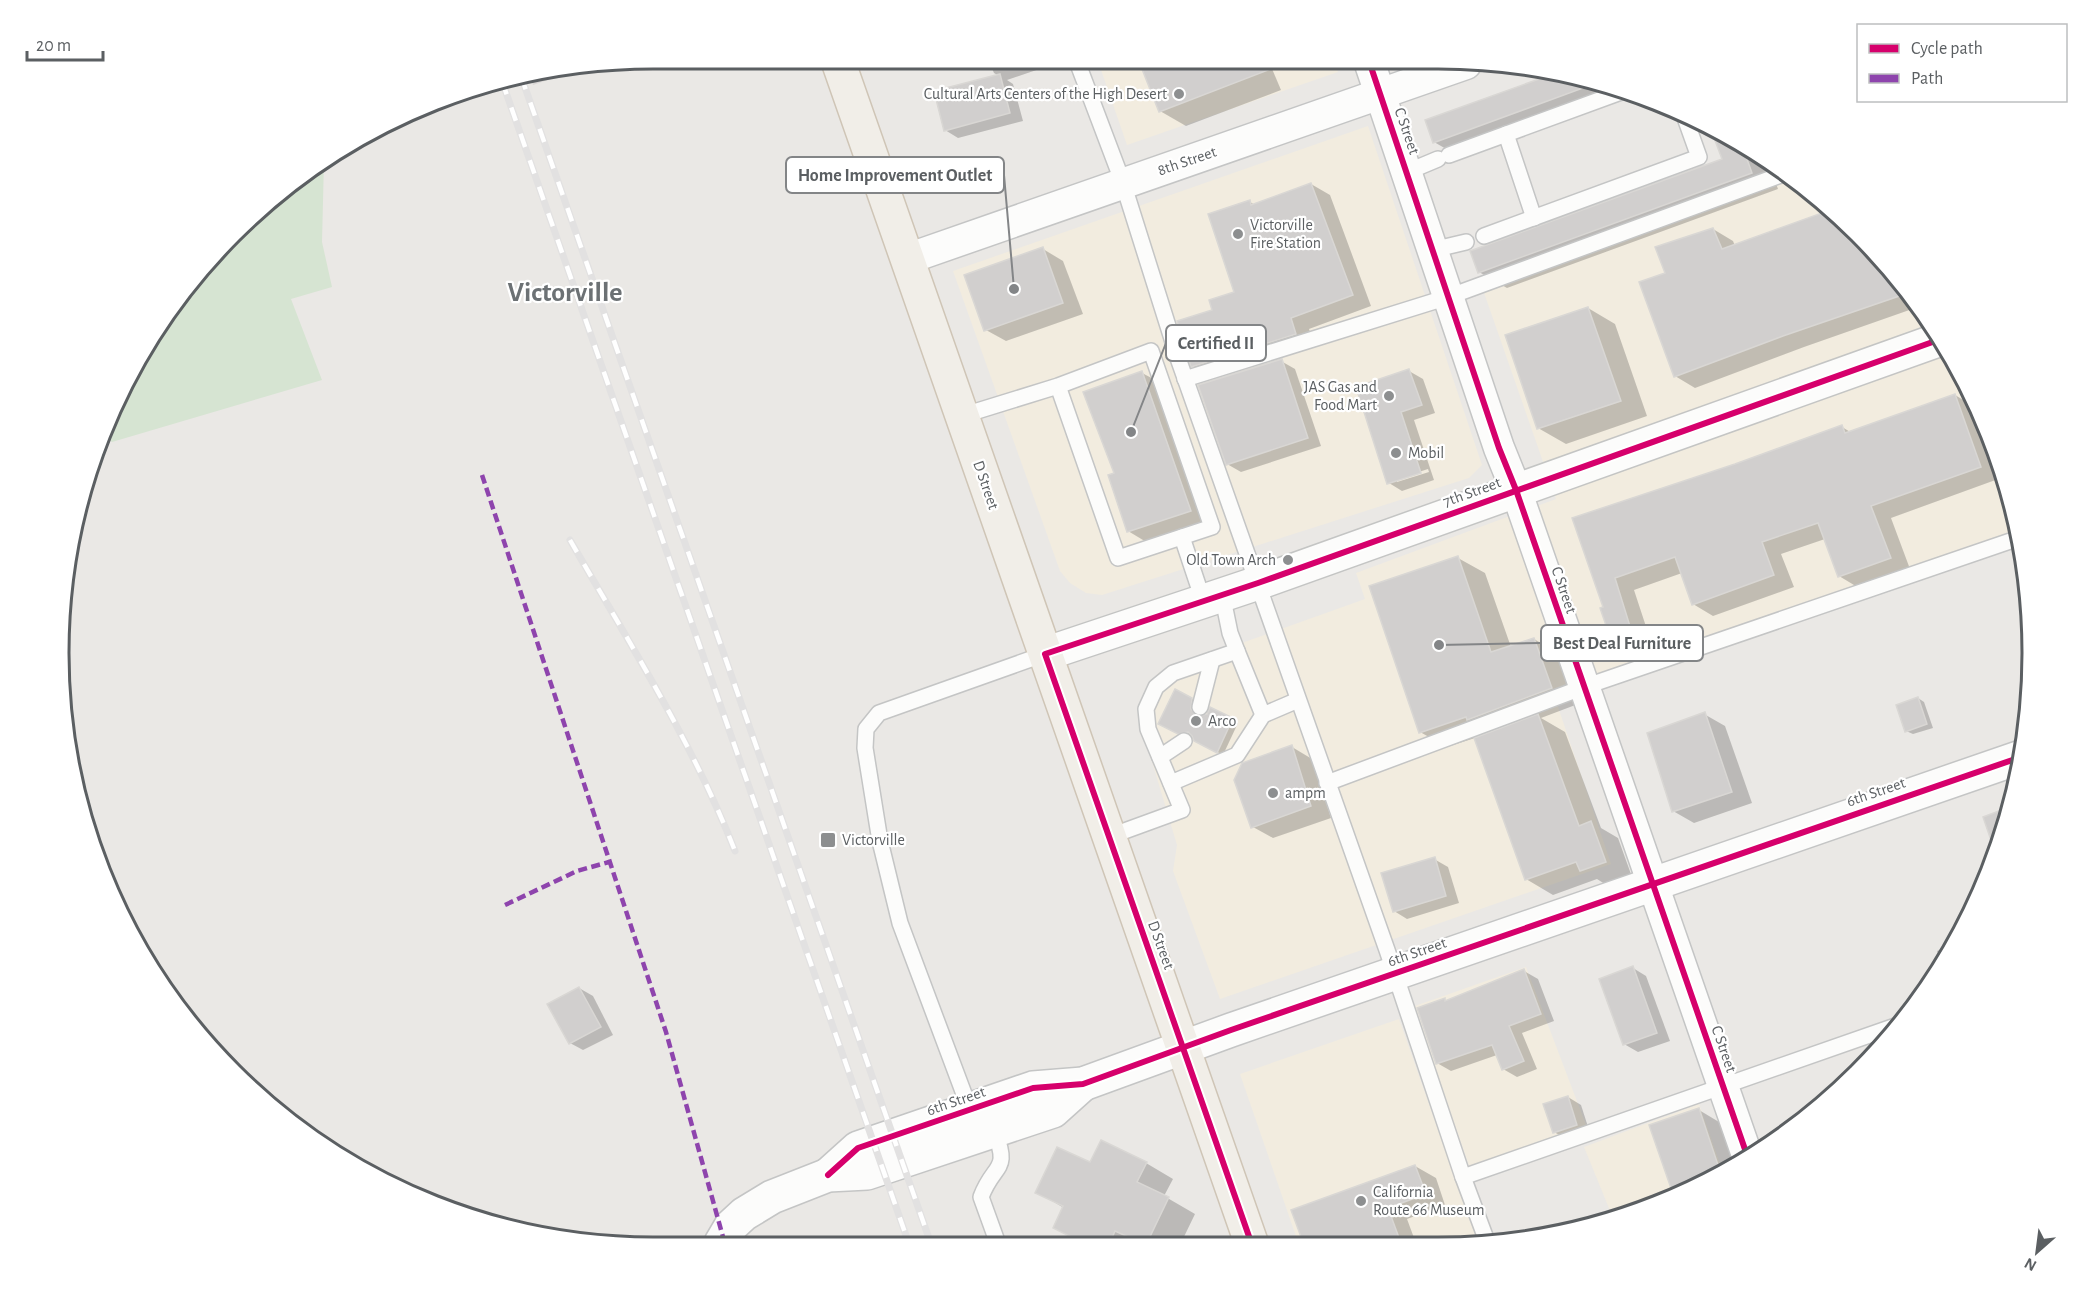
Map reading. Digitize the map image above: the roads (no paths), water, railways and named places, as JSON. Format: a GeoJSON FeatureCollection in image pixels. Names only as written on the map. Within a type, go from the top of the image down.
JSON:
{"type":"FeatureCollection","features":[{"type":"Feature","properties":{"kind":"main road","name":"D Street"},"geometry":{"type":"LineString","coordinates":[[841,69],[1248,1237]]}},
{"type":"Feature","properties":{"kind":"street","name":"C Street"},"geometry":{"type":"LineString","coordinates":[[1372,69],[1499,448],[1516,490],[1745,1150]]}},
{"type":"Feature","properties":{"kind":"street","name":"8th Street"},"geometry":{"type":"LineString","coordinates":[[907,259],[1450,69]]}},
{"type":"Feature","properties":{"kind":"street","name":"7th Street"},"geometry":{"type":"LineString","coordinates":[[1044,654],[1258,583],[1932,342]]}},
{"type":"Feature","properties":{"kind":"street","name":"6th Street"},"geometry":{"type":"LineString","coordinates":[[724,1237],[731,1226],[756,1205],[828,1175],[858,1148],[982,1120],[1033,1088],[1083,1084],[2012,760]]}},
{"type":"Feature","properties":{"kind":"lane"},"geometry":{"type":"LineString","coordinates":[[1080,69],[1123,183],[1185,379],[1485,1235]]}},
{"type":"Feature","properties":{"kind":"lane"},"geometry":{"type":"LineString","coordinates":[[1407,172],[1611,96]]}},
{"type":"Feature","properties":{"kind":"lane"},"geometry":{"type":"LineString","coordinates":[[1484,237],[1699,157],[1688,125]]}},
{"type":"Feature","properties":{"kind":"lane"},"geometry":{"type":"LineString","coordinates":[[1506,134],[1534,218]]}},
{"type":"Feature","properties":{"kind":"lane"},"geometry":{"type":"LineString","coordinates":[[1185,379],[1449,297],[1776,177]]}},
{"type":"Feature","properties":{"kind":"lane"},"geometry":{"type":"LineString","coordinates":[[1432,250],[1466,242]]}},
{"type":"Feature","properties":{"kind":"lane"},"geometry":{"type":"LineString","coordinates":[[961,416],[1058,386],[1151,351],[1212,527],[1118,558],[1058,386]]}},
{"type":"Feature","properties":{"kind":"lane"},"geometry":{"type":"LineString","coordinates":[[1182,537],[1230,633],[1263,715]]}},
{"type":"Feature","properties":{"kind":"lane"},"geometry":{"type":"LineString","coordinates":[[1328,783],[1584,687],[2011,541]]}},
{"type":"Feature","properties":{"kind":"lane"},"geometry":{"type":"LineString","coordinates":[[1108,837],[1182,810],[1148,729],[1146,709],[1156,687],[1173,673],[1237,651]]}},
{"type":"Feature","properties":{"kind":"lane"},"geometry":{"type":"LineString","coordinates":[[995,1237],[981,1197],[986,1184],[1001,1164],[1002,1153],[982,1120],[900,923],[880,841],[865,748],[866,729],[879,713],[1044,654]]}},
{"type":"Feature","properties":{"kind":"lane"},"geometry":{"type":"LineString","coordinates":[[1200,707],[1212,660]]}},
{"type":"Feature","properties":{"kind":"lane"},"geometry":{"type":"LineString","coordinates":[[1172,783],[1237,754],[1263,715],[1298,700]]}},
{"type":"Feature","properties":{"kind":"lane"},"geometry":{"type":"LineString","coordinates":[[1160,757],[1184,741]]}},
{"type":"Feature","properties":{"kind":"lane"},"geometry":{"type":"LineString","coordinates":[[1463,1177],[1884,1030]]}},
{"type":"Feature","properties":{"kind":"railway"},"geometry":{"type":"LineString","coordinates":[[524,84],[929,1237]]}},
{"type":"Feature","properties":{"kind":"railway"},"geometry":{"type":"LineString","coordinates":[[505,88],[907,1237]]}},
{"type":"Feature","properties":{"kind":"railway"},"geometry":{"type":"LineString","coordinates":[[570,540],[679,731],[718,810],[735,851]]}},
{"type":"Feature","properties":{"kind":"place","name":"Cultural Arts Centers of the High Desert"},"geometry":{"type":"Point","coordinates":[1179,94]}},
{"type":"Feature","properties":{"kind":"place","name":"Victorville Fire Station"},"geometry":{"type":"Point","coordinates":[1238,234]}},
{"type":"Feature","properties":{"kind":"place","name":"Home Improvement Outlet"},"geometry":{"type":"Point","coordinates":[1014,289]}},
{"type":"Feature","properties":{"kind":"place","name":"JAS Gas and Food Mart"},"geometry":{"type":"Point","coordinates":[1389,396]}},
{"type":"Feature","properties":{"kind":"place","name":"Certified II"},"geometry":{"type":"Point","coordinates":[1131,432]}},
{"type":"Feature","properties":{"kind":"place","name":"Mobil"},"geometry":{"type":"Point","coordinates":[1396,453]}},
{"type":"Feature","properties":{"kind":"place","name":"Old Town Arch"},"geometry":{"type":"Point","coordinates":[1288,560]}},
{"type":"Feature","properties":{"kind":"place","name":"Best Deal Furniture"},"geometry":{"type":"Point","coordinates":[1439,645]}},
{"type":"Feature","properties":{"kind":"place","name":"Arco"},"geometry":{"type":"Point","coordinates":[1196,721]}},
{"type":"Feature","properties":{"kind":"place","name":"ampm"},"geometry":{"type":"Point","coordinates":[1273,793]}},
{"type":"Feature","properties":{"kind":"place","name":"Victorville"},"geometry":{"type":"Point","coordinates":[828,840]}},
{"type":"Feature","properties":{"kind":"place","name":"California Route 66 Museum"},"geometry":{"type":"Point","coordinates":[1361,1201]}},
{"type":"Feature","properties":{"kind":"district","name":"Victorville"},"geometry":{"type":"Point","coordinates":[565,293]}}]}
